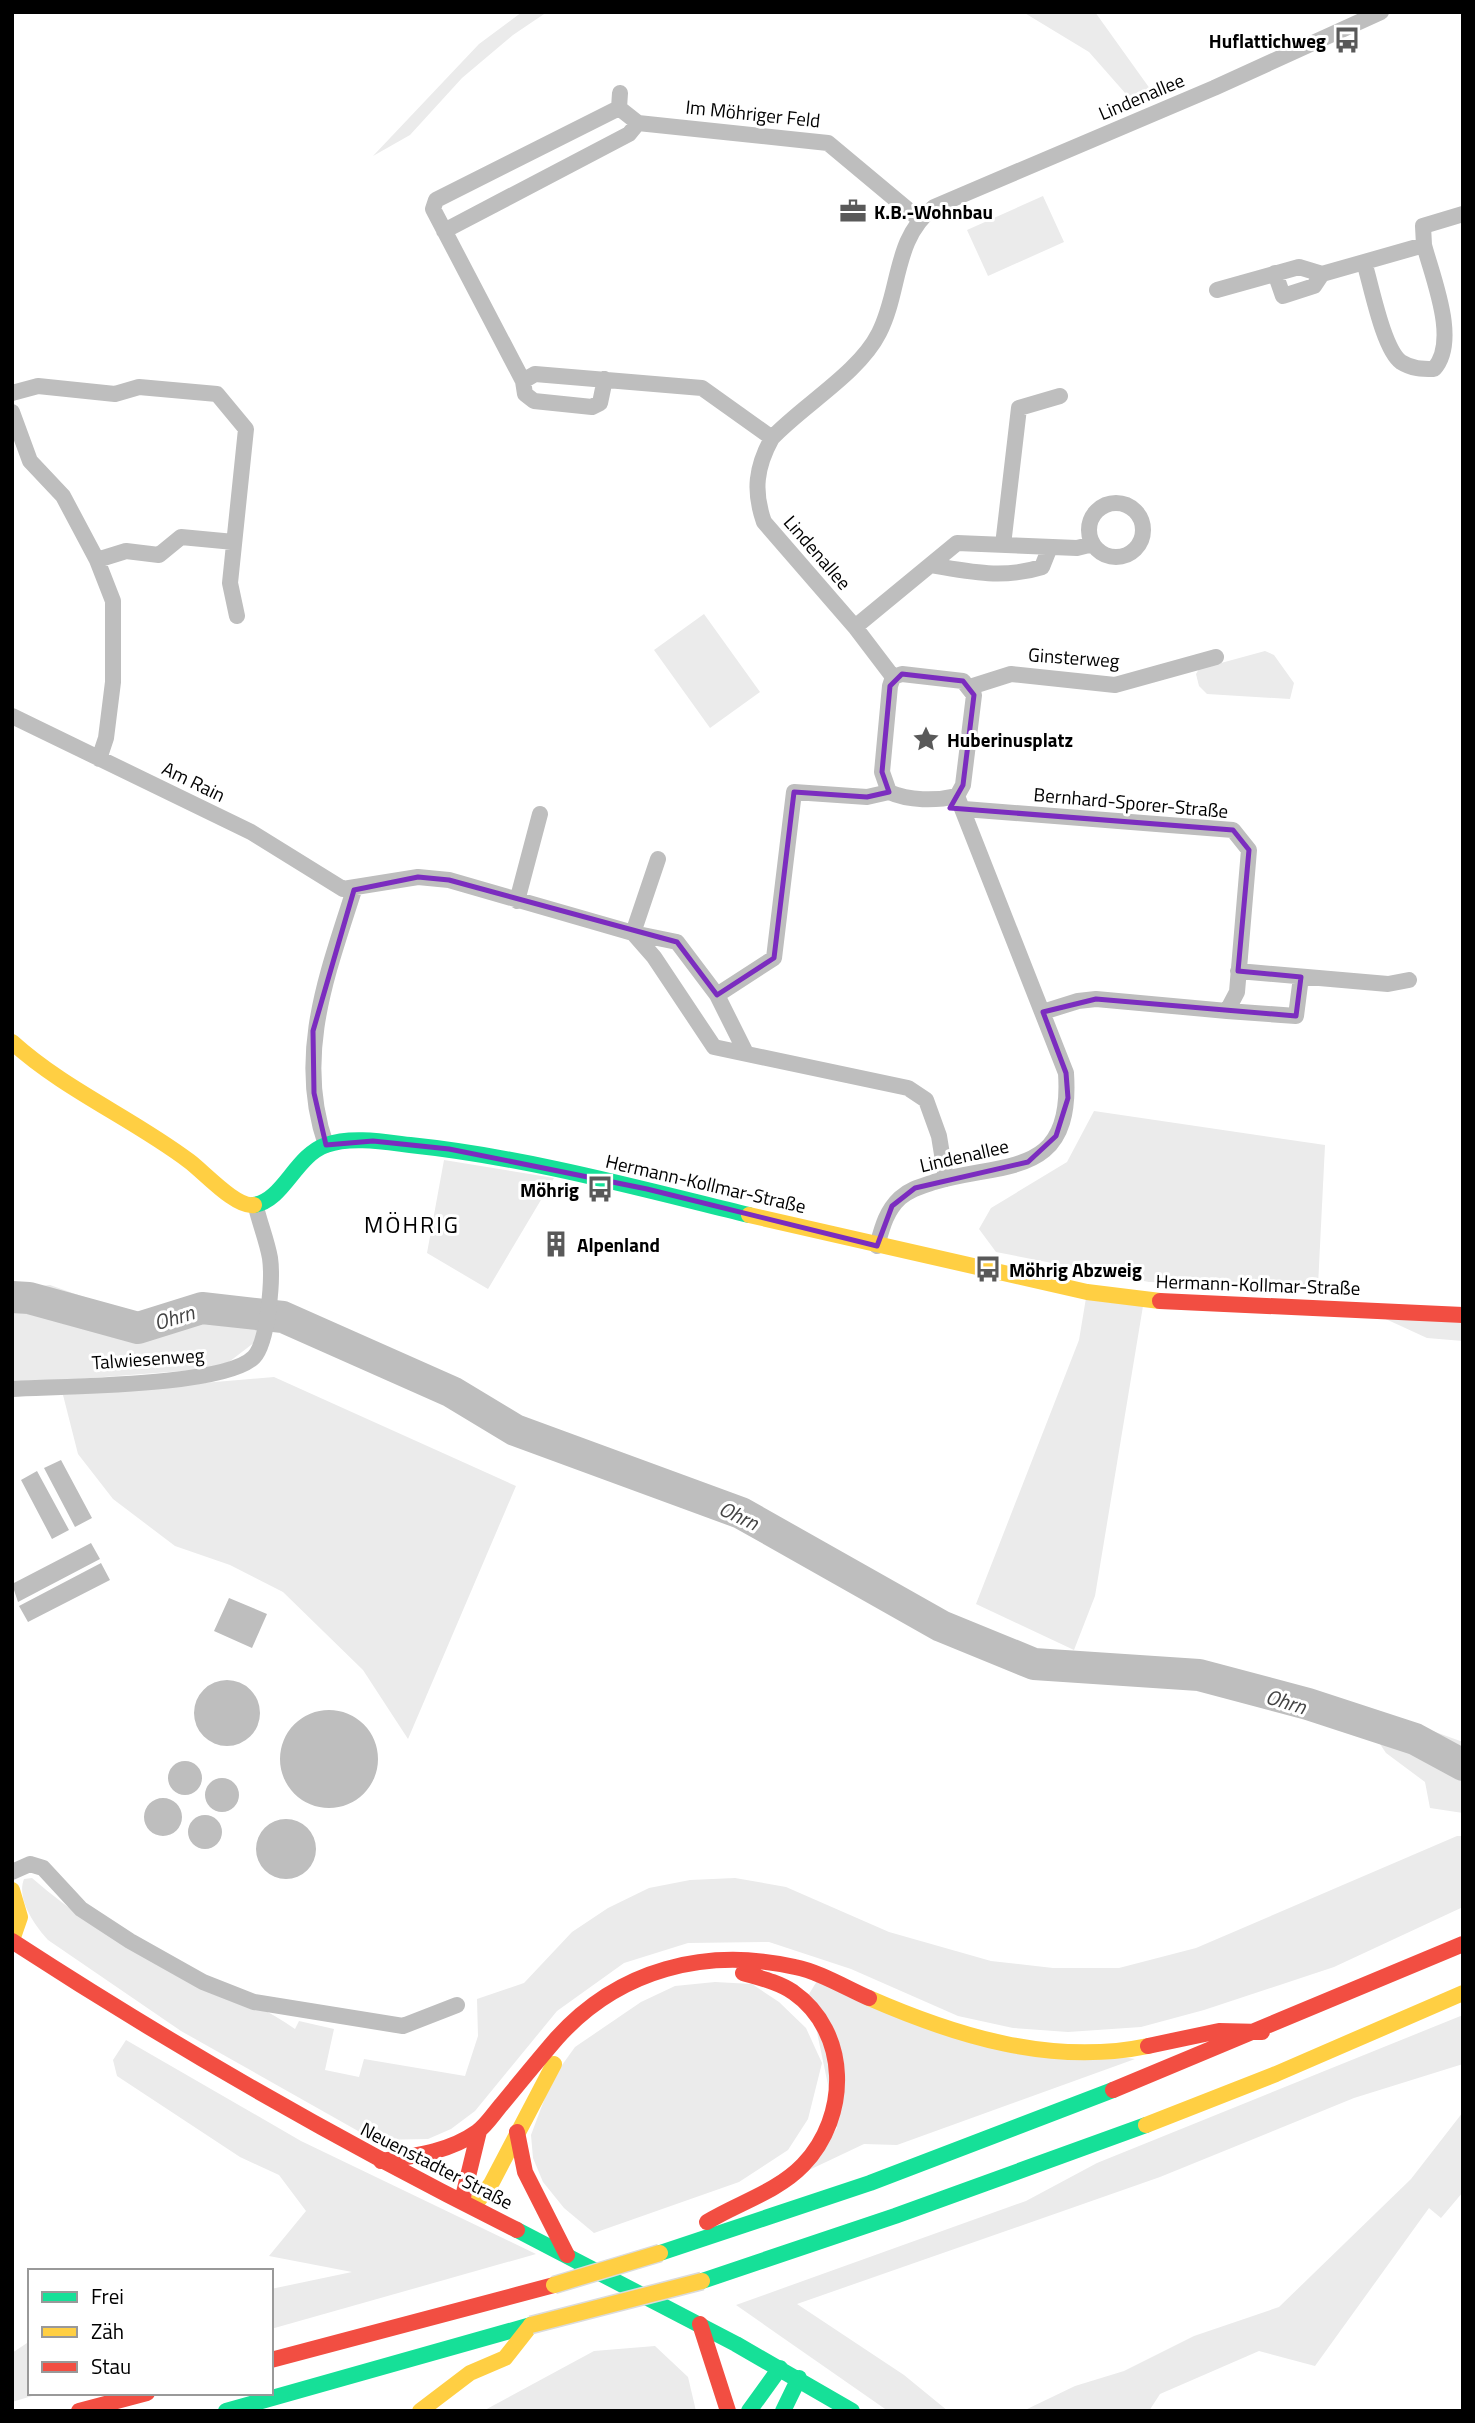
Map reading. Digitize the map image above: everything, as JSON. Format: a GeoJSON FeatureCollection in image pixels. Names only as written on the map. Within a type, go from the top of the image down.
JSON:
{"type":"FeatureCollection","features":[{"type":"Feature","properties":{"kind":"main road"},"geometry":{"type":"LineString","coordinates":[[12,1042],[43,1070],[165,1143],[204,1172],[237,1202],[256,1207],[272,1197],[308,1156],[326,1145]]}},
{"type":"Feature","properties":{"kind":"main road","name":"Hermann-Kollmar-Straße"},"geometry":{"type":"LineString","coordinates":[[326,1145],[373,1141],[449,1149],[647,1189],[877,1246],[1036,1281],[1144,1300],[1463,1315]]}},
{"type":"Feature","properties":{"kind":"main road"},"geometry":{"type":"LineString","coordinates":[[12,1890],[20,1917],[12,1940]]}},
{"type":"Feature","properties":{"kind":"main road","name":"Neuenstadter Straße"},"geometry":{"type":"LineString","coordinates":[[12,1940],[130,2020],[245,2087],[381,2161],[701,2324],[799,2378],[852,2411]]}},
{"type":"Feature","properties":{"kind":"main road"},"geometry":{"type":"LineString","coordinates":[[273,2359],[554,2285],[867,2184],[1262,2032],[1463,1944]]}},
{"type":"Feature","properties":{"kind":"main road"},"geometry":{"type":"LineString","coordinates":[[381,2161],[430,2153],[454,2145],[479,2131],[559,2036],[585,2012],[621,1988],[662,1968],[702,1960],[748,1959],[798,1967],[901,2012],[996,2044],[1058,2052],[1124,2051],[1219,2031],[1262,2032]]}},
{"type":"Feature","properties":{"kind":"main road"},"geometry":{"type":"LineString","coordinates":[[468,2204],[491,2184],[547,2072],[568,2046],[594,2021],[627,1997],[666,1979],[701,1971],[742,1972],[774,1981],[794,1993],[812,2009],[836,2054],[839,2084],[835,2112],[821,2140],[803,2165],[772,2187],[718,2215],[660,2253]]}},
{"type":"Feature","properties":{"kind":"main road"},"geometry":{"type":"LineString","coordinates":[[226,2411],[531,2325],[702,2281],[1010,2178],[1331,2053],[1463,1993]]}},
{"type":"Feature","properties":{"kind":"main road"},"geometry":{"type":"LineString","coordinates":[[468,2204],[479,2131]]}},
{"type":"Feature","properties":{"kind":"main road"},"geometry":{"type":"LineString","coordinates":[[517,2132],[525,2172],[567,2255]]}},
{"type":"Feature","properties":{"kind":"main road"},"geometry":{"type":"LineString","coordinates":[[701,2324],[728,2411]]}},
{"type":"Feature","properties":{"kind":"main road"},"geometry":{"type":"LineString","coordinates":[[420,2411],[470,2373],[505,2358],[531,2325]]}},
{"type":"Feature","properties":{"kind":"main road"},"geometry":{"type":"LineString","coordinates":[[749,2411],[780,2368]]}},
{"type":"Feature","properties":{"kind":"main road"},"geometry":{"type":"LineString","coordinates":[[783,2411],[799,2378]]}},
{"type":"Feature","properties":{"kind":"main road"},"geometry":{"type":"LineString","coordinates":[[79,2411],[140,2395]]}},
{"type":"Feature","properties":{"kind":"street","name":"Lindenallee"},"geometry":{"type":"LineString","coordinates":[[893,677],[855,627],[764,522],[757,501],[756,482],[763,454],[772,439],[868,350],[880,331],[907,238],[919,219],[934,207],[1214,88],[1381,12]]}},
{"type":"Feature","properties":{"kind":"street"},"geometry":{"type":"LineString","coordinates":[[444,231],[629,134],[638,123],[619,101],[436,200],[433,209],[444,231],[523,380],[525,394],[534,401],[582,407],[600,403],[605,379]]}},
{"type":"Feature","properties":{"kind":"street","name":"Im Möhriger Feld"},"geometry":{"type":"LineString","coordinates":[[638,123],[828,143],[919,219]]}},
{"type":"Feature","properties":{"kind":"street"},"geometry":{"type":"LineString","coordinates":[[1364,262],[1384,331],[1399,360],[1417,369],[1434,369],[1441,361],[1447,340],[1424,245],[1423,226],[1463,214]]}},
{"type":"Feature","properties":{"kind":"street"},"geometry":{"type":"LineString","coordinates":[[1217,290],[1299,267],[1322,274],[1424,245]]}},
{"type":"Feature","properties":{"kind":"street"},"geometry":{"type":"LineString","coordinates":[[1275,273],[1283,296],[1314,286],[1322,274]]}},
{"type":"Feature","properties":{"kind":"street"},"geometry":{"type":"LineString","coordinates":[[523,380],[535,374],[702,388],[772,439]]}},
{"type":"Feature","properties":{"kind":"street"},"geometry":{"type":"LineString","coordinates":[[12,393],[38,386],[115,394],[139,387],[217,394],[246,429],[230,583],[237,616]]}},
{"type":"Feature","properties":{"kind":"street"},"geometry":{"type":"LineString","coordinates":[[1003,545],[1019,408],[1060,396]]}},
{"type":"Feature","properties":{"kind":"street"},"geometry":{"type":"LineString","coordinates":[[12,412],[30,461],[64,496],[97,560],[113,601],[113,682],[106,738],[99,758]]}},
{"type":"Feature","properties":{"kind":"street"},"geometry":{"type":"LineString","coordinates":[[97,560],[126,551],[159,555],[181,537],[234,542]]}},
{"type":"Feature","properties":{"kind":"street"},"geometry":{"type":"LineString","coordinates":[[855,627],[957,543],[1077,548],[1093,544]]}},
{"type":"Feature","properties":{"kind":"street"},"geometry":{"type":"LineString","coordinates":[[930,565],[982,575],[1018,575],[1042,567],[1050,547]]}},
{"type":"Feature","properties":{"kind":"street","name":"Ginsterweg"},"geometry":{"type":"LineString","coordinates":[[970,687],[1011,674],[1115,685],[1216,657]]}},
{"type":"Feature","properties":{"kind":"street"},"geometry":{"type":"LineString","coordinates":[[889,792],[882,772],[893,677],[902,674],[963,681],[974,695],[960,803]]}},
{"type":"Feature","properties":{"kind":"street","name":"Am Rain"},"geometry":{"type":"LineString","coordinates":[[12,716],[251,832],[329,883],[354,890]]}},
{"type":"Feature","properties":{"kind":"street","name":"Bernhard-Sporer-Straße"},"geometry":{"type":"LineString","coordinates":[[717,995],[774,958],[794,792],[867,797],[889,792],[899,797],[1233,830],[1249,850],[1237,992],[1227,1011]]}},
{"type":"Feature","properties":{"kind":"street","name":"Lindenallee"},"geometry":{"type":"LineString","coordinates":[[877,1246],[884,1220],[902,1196],[915,1188],[946,1179],[1007,1169],[1028,1162],[1056,1136],[1068,1098],[1066,1073],[960,803]]}},
{"type":"Feature","properties":{"kind":"street"},"geometry":{"type":"LineString","coordinates":[[517,901],[540,814]]}},
{"type":"Feature","properties":{"kind":"street"},"geometry":{"type":"LineString","coordinates":[[633,933],[658,859]]}},
{"type":"Feature","properties":{"kind":"street"},"geometry":{"type":"LineString","coordinates":[[326,1145],[314,1093],[313,1031],[354,890],[418,877],[449,880],[633,933],[677,942],[717,995],[746,1054]]}},
{"type":"Feature","properties":{"kind":"street"},"geometry":{"type":"LineString","coordinates":[[633,933],[654,957],[714,1047],[908,1088],[926,1100],[939,1136],[946,1179]]}},
{"type":"Feature","properties":{"kind":"street"},"geometry":{"type":"LineString","coordinates":[[1238,971],[1388,984],[1409,980]]}},
{"type":"Feature","properties":{"kind":"street"},"geometry":{"type":"LineString","coordinates":[[1043,1012],[1078,1000],[1096,999],[1296,1016],[1301,977]]}},
{"type":"Feature","properties":{"kind":"street","name":"Talwiesenweg"},"geometry":{"type":"LineString","coordinates":[[12,1389],[208,1376],[242,1366],[263,1344],[271,1280],[270,1260],[256,1207]]}},
{"type":"Feature","properties":{"kind":"street"},"geometry":{"type":"LineString","coordinates":[[12,1872],[30,1864],[43,1868],[81,1909],[130,1941],[203,1982],[254,2001],[404,2026],[457,2005]]}},
{"type":"Feature","properties":{"kind":"highlighted area"},"geometry":{"type":"Polygon","coordinates":[[[902,674],[963,681],[974,695],[963,785],[950,808],[1233,830],[1249,850],[1238,971],[1301,977],[1296,1016],[1096,999],[1043,1012],[1066,1073],[1068,1098],[1056,1136],[1028,1162],[915,1188],[892,1206],[877,1246],[647,1189],[449,1149],[373,1141],[326,1145],[314,1093],[313,1031],[354,890],[418,877],[449,880],[677,942],[717,995],[774,958],[794,792],[867,797],[889,792],[882,772],[890,686],[902,674]]]}},
{"type":"Feature","properties":{"kind":"shaded area"},"geometry":{"type":"Polygon","coordinates":[[[522,12],[547,12],[513,35],[462,78],[410,135],[373,156],[479,44],[522,12]]]}},
{"type":"Feature","properties":{"kind":"shaded area"},"geometry":{"type":"Polygon","coordinates":[[[1023,12],[1095,12],[1153,93],[1133,102],[1089,52],[1023,12]]]}},
{"type":"Feature","properties":{"kind":"shaded area"},"geometry":{"type":"Polygon","coordinates":[[[1043,196],[1064,242],[988,276],[967,230],[1043,196]]]}},
{"type":"Feature","properties":{"kind":"shaded area"},"geometry":{"type":"Polygon","coordinates":[[[704,614],[760,692],[710,728],[654,650],[704,614]]]}},
{"type":"Feature","properties":{"kind":"shaded area"},"geometry":{"type":"Polygon","coordinates":[[[1265,651],[1274,655],[1294,683],[1290,699],[1207,694],[1199,686],[1196,674],[1199,669],[1265,651]]]}},
{"type":"Feature","properties":{"kind":"shaded area"},"geometry":{"type":"Polygon","coordinates":[[[1094,1111],[1325,1145],[1318,1286],[1149,1282],[996,1252],[979,1229],[991,1208],[1067,1162],[1094,1111]]]}},
{"type":"Feature","properties":{"kind":"shaded area"},"geometry":{"type":"Polygon","coordinates":[[[444,1160],[554,1178],[488,1289],[427,1253],[444,1160]]]}},
{"type":"Feature","properties":{"kind":"shaded area"},"geometry":{"type":"Polygon","coordinates":[[[50,1285],[160,1324],[235,1311],[259,1317],[255,1342],[221,1368],[12,1384],[12,1289],[50,1285]]]}},
{"type":"Feature","properties":{"kind":"shaded area"},"geometry":{"type":"Polygon","coordinates":[[[1087,1292],[1144,1300],[1095,1596],[1074,1650],[976,1604],[1079,1340],[1087,1292]]]}},
{"type":"Feature","properties":{"kind":"shaded area"},"geometry":{"type":"Polygon","coordinates":[[[1366,1310],[1463,1315],[1463,1341],[1427,1338],[1366,1310]]]}},
{"type":"Feature","properties":{"kind":"shaded area"},"geometry":{"type":"Polygon","coordinates":[[[274,1377],[516,1486],[408,1739],[363,1670],[283,1592],[230,1565],[175,1546],[113,1499],[78,1454],[63,1395],[274,1377]]]}},
{"type":"Feature","properties":{"kind":"shaded area"},"geometry":{"type":"Polygon","coordinates":[[[61,1460],[92,1518],[75,1527],[44,1468],[61,1460]]]}},
{"type":"Feature","properties":{"kind":"shaded area"},"geometry":{"type":"Polygon","coordinates":[[[37,1471],[69,1530],[52,1539],[21,1480],[37,1471]]]}},
{"type":"Feature","properties":{"kind":"shaded area"},"geometry":{"type":"Polygon","coordinates":[[[91,1543],[100,1559],[18,1602],[12,1584],[91,1543]]]}},
{"type":"Feature","properties":{"kind":"shaded area"},"geometry":{"type":"Polygon","coordinates":[[[101,1563],[110,1580],[28,1622],[19,1606],[101,1563]]]}},
{"type":"Feature","properties":{"kind":"shaded area"},"geometry":{"type":"Polygon","coordinates":[[[229,1598],[267,1614],[252,1648],[214,1631],[229,1598]]]}},
{"type":"Feature","properties":{"kind":"shaded area"},"geometry":{"type":"Polygon","coordinates":[[[220,1680],[234,1680],[246,1685],[255,1694],[260,1713],[258,1726],[251,1737],[234,1746],[220,1746],[208,1741],[199,1732],[194,1720],[194,1706],[199,1694],[208,1685],[220,1680]]]}},
{"type":"Feature","properties":{"kind":"shaded area"},"geometry":{"type":"Polygon","coordinates":[[[329,1710],[348,1714],[363,1725],[374,1740],[378,1759],[374,1778],[363,1793],[348,1804],[329,1808],[310,1804],[295,1793],[284,1778],[280,1759],[284,1740],[295,1725],[310,1714],[329,1710]]]}},
{"type":"Feature","properties":{"kind":"shaded area"},"geometry":{"type":"Polygon","coordinates":[[[1380,1712],[1463,1742],[1463,1813],[1430,1808],[1425,1782],[1386,1753],[1366,1723],[1380,1712]]]}},
{"type":"Feature","properties":{"kind":"shaded area"},"geometry":{"type":"Polygon","coordinates":[[[185,1761],[197,1766],[202,1778],[197,1790],[185,1795],[173,1790],[168,1778],[173,1766],[185,1761]]]}},
{"type":"Feature","properties":{"kind":"shaded area"},"geometry":{"type":"Polygon","coordinates":[[[222,1778],[234,1783],[239,1795],[234,1807],[222,1812],[210,1807],[205,1795],[210,1783],[222,1778]]]}},
{"type":"Feature","properties":{"kind":"shaded area"},"geometry":{"type":"Polygon","coordinates":[[[163,1798],[176,1804],[182,1817],[176,1830],[163,1836],[150,1830],[144,1817],[150,1804],[163,1798]]]}},
{"type":"Feature","properties":{"kind":"shaded area"},"geometry":{"type":"Polygon","coordinates":[[[205,1815],[217,1820],[222,1832],[217,1844],[205,1849],[193,1844],[188,1832],[193,1820],[205,1815]]]}},
{"type":"Feature","properties":{"kind":"shaded area"},"geometry":{"type":"Polygon","coordinates":[[[280,1819],[292,1819],[308,1827],[314,1837],[314,1861],[308,1871],[292,1879],[280,1879],[264,1871],[256,1855],[256,1843],[264,1827],[280,1819]]]}},
{"type":"Feature","properties":{"kind":"shaded area"},"geometry":{"type":"Polygon","coordinates":[[[1457,1836],[1463,1836],[1463,1907],[1334,1967],[1204,2010],[1141,2027],[1068,2032],[1013,2028],[958,2016],[851,1969],[769,1942],[688,1943],[624,1963],[557,2011],[475,2111],[451,2129],[428,2139],[374,2140],[181,2031],[48,1940],[28,1912],[22,1887],[24,1879],[32,1878],[78,1914],[127,1945],[246,2001],[295,2029],[299,2021],[334,2029],[325,2070],[359,2077],[364,2059],[465,2076],[478,2036],[477,1999],[524,1983],[572,1932],[608,1908],[649,1888],[690,1880],[735,1878],[786,1887],[889,1932],[991,1961],[1053,1968],[1119,1968],[1196,1948],[1457,1836]]]}},
{"type":"Feature","properties":{"kind":"shaded area"},"geometry":{"type":"Polygon","coordinates":[[[817,1981],[924,2028],[1135,2059],[897,2145],[864,2144],[807,2171],[837,2128],[809,1994],[817,1981]]]}},
{"type":"Feature","properties":{"kind":"shaded area"},"geometry":{"type":"Polygon","coordinates":[[[715,1982],[752,1984],[779,2002],[806,2028],[822,2063],[808,2119],[788,2150],[739,2182],[594,2233],[564,2208],[543,2182],[533,2158],[531,2135],[552,2079],[575,2047],[641,2002],[675,1986],[715,1982]]]}},
{"type":"Feature","properties":{"kind":"shaded area"},"geometry":{"type":"Polygon","coordinates":[[[1463,2015],[1463,2064],[1354,2098],[1160,2177],[797,2304],[904,2375],[948,2411],[888,2411],[736,2305],[1026,2201],[1097,2163],[1463,2015]]]}},
{"type":"Feature","properties":{"kind":"shaded area"},"geometry":{"type":"Polygon","coordinates":[[[126,2040],[301,2141],[536,2254],[273,2328],[273,2289],[352,2272],[269,2256],[306,2211],[279,2175],[240,2157],[117,2076],[113,2060],[126,2040]]]}},
{"type":"Feature","properties":{"kind":"shaded area"},"geometry":{"type":"Polygon","coordinates":[[[1463,2112],[1463,2192],[1441,2218],[1429,2208],[1315,2366],[1259,2351],[1160,2394],[1149,2411],[1023,2411],[1075,2386],[1124,2371],[1194,2336],[1279,2307],[1411,2179],[1463,2112]]]}},
{"type":"Feature","properties":{"kind":"shaded area"},"geometry":{"type":"Polygon","coordinates":[[[28,2342],[28,2395],[35,2395],[12,2402],[12,2353],[28,2342]]]}},
{"type":"Feature","properties":{"kind":"shaded area"},"geometry":{"type":"Polygon","coordinates":[[[655,2346],[688,2377],[696,2411],[483,2411],[594,2351],[655,2346]]]}},
{"type":"Feature","properties":{"kind":"waterway","name":"Ohrn"},"geometry":{"type":"LineString","coordinates":[[12,1297],[29,1298],[138,1328],[202,1308],[283,1317],[452,1392],[515,1430],[741,1513],[941,1626],[1034,1664],[1199,1675],[1308,1704],[1415,1739],[1463,1765]]}},
{"type":"Feature","properties":{"kind":"traffic: fast"},"geometry":{"type":"LineString","coordinates":[[254,1205],[274,1195],[315,1151],[336,1142],[357,1140],[453,1150],[539,1165],[749,1215]]}},
{"type":"Feature","properties":{"kind":"traffic: fast"},"geometry":{"type":"LineString","coordinates":[[660,2253],[870,2183],[1113,2090]]}},
{"type":"Feature","properties":{"kind":"traffic: fast"},"geometry":{"type":"LineString","coordinates":[[702,2281],[895,2216],[1146,2125]]}},
{"type":"Feature","properties":{"kind":"traffic: fast"},"geometry":{"type":"LineString","coordinates":[[517,2230],[736,2344],[852,2411]]}},
{"type":"Feature","properties":{"kind":"traffic: fast"},"geometry":{"type":"LineString","coordinates":[[226,2411],[531,2325]]}},
{"type":"Feature","properties":{"kind":"traffic: fast"},"geometry":{"type":"LineString","coordinates":[[749,2411],[780,2368]]}},
{"type":"Feature","properties":{"kind":"traffic: fast"},"geometry":{"type":"LineString","coordinates":[[783,2411],[799,2378]]}},
{"type":"Feature","properties":{"kind":"traffic: slow"},"geometry":{"type":"LineString","coordinates":[[12,1042],[54,1075],[189,1161],[229,1195],[238,1201],[254,1205]]}},
{"type":"Feature","properties":{"kind":"traffic: slow"},"geometry":{"type":"LineString","coordinates":[[749,1215],[1087,1292],[1160,1301]]}},
{"type":"Feature","properties":{"kind":"traffic: slow"},"geometry":{"type":"LineString","coordinates":[[12,1890],[20,1917],[12,1940]]}},
{"type":"Feature","properties":{"kind":"traffic: slow"},"geometry":{"type":"LineString","coordinates":[[1146,2125],[1276,2074],[1463,1993]]}},
{"type":"Feature","properties":{"kind":"traffic: slow"},"geometry":{"type":"LineString","coordinates":[[869,1998],[936,2024],[1005,2044],[1076,2052],[1148,2046]]}},
{"type":"Feature","properties":{"kind":"traffic: slow"},"geometry":{"type":"LineString","coordinates":[[473,2207],[491,2184],[554,2064]]}},
{"type":"Feature","properties":{"kind":"traffic: slow"},"geometry":{"type":"LineString","coordinates":[[554,2285],[660,2253]]}},
{"type":"Feature","properties":{"kind":"traffic: slow"},"geometry":{"type":"LineString","coordinates":[[531,2325],[702,2281]]}},
{"type":"Feature","properties":{"kind":"traffic: slow"},"geometry":{"type":"LineString","coordinates":[[420,2411],[470,2373],[505,2358],[531,2325]]}},
{"type":"Feature","properties":{"kind":"traffic: jam"},"geometry":{"type":"LineString","coordinates":[[1160,1301],[1463,1315]]}},
{"type":"Feature","properties":{"kind":"traffic: jam"},"geometry":{"type":"LineString","coordinates":[[12,1941],[135,2019],[260,2093],[517,2230]]}},
{"type":"Feature","properties":{"kind":"traffic: jam"},"geometry":{"type":"LineString","coordinates":[[1113,2090],[1463,1944]]}},
{"type":"Feature","properties":{"kind":"traffic: jam"},"geometry":{"type":"LineString","coordinates":[[381,2161],[443,2149],[477,2132],[557,2038],[581,2014],[636,1980],[666,1969],[697,1962],[762,1961],[814,1973],[869,1998]]}},
{"type":"Feature","properties":{"kind":"traffic: jam"},"geometry":{"type":"LineString","coordinates":[[707,2222],[781,2183],[803,2165],[818,2145],[829,2123],[836,2099],[834,2051],[825,2029],[812,2009],[793,1992],[743,1973]]}},
{"type":"Feature","properties":{"kind":"traffic: jam"},"geometry":{"type":"LineString","coordinates":[[1148,2046],[1219,2031],[1262,2032]]}},
{"type":"Feature","properties":{"kind":"traffic: jam"},"geometry":{"type":"LineString","coordinates":[[462,2201],[479,2131]]}},
{"type":"Feature","properties":{"kind":"traffic: jam"},"geometry":{"type":"LineString","coordinates":[[517,2132],[525,2172],[567,2255]]}},
{"type":"Feature","properties":{"kind":"traffic: jam"},"geometry":{"type":"LineString","coordinates":[[273,2359],[554,2285]]}},
{"type":"Feature","properties":{"kind":"traffic: jam"},"geometry":{"type":"LineString","coordinates":[[700,2324],[728,2411]]}},
{"type":"Feature","properties":{"kind":"traffic: jam"},"geometry":{"type":"LineString","coordinates":[[79,2411],[139,2395]]}},
{"type":"Feature","properties":{"kind":"place","name":"Huflattichweg"},"geometry":{"type":"Point","coordinates":[1347,40]}},
{"type":"Feature","properties":{"kind":"place","name":"K.B.-Wohnbau"},"geometry":{"type":"Point","coordinates":[853,211]}},
{"type":"Feature","properties":{"kind":"place","name":"Huberinusplatz"},"geometry":{"type":"Point","coordinates":[926,739]}},
{"type":"Feature","properties":{"kind":"place","name":"Möhrig"},"geometry":{"type":"Point","coordinates":[600,1189]}},
{"type":"Feature","properties":{"kind":"place","name":"Alpenland"},"geometry":{"type":"Point","coordinates":[556,1244]}},
{"type":"Feature","properties":{"kind":"place","name":"Möhrig Abzweig"},"geometry":{"type":"Point","coordinates":[988,1269]}},
{"type":"Feature","properties":{"kind":"district","name":"MÖHRIG"},"geometry":{"type":"Point","coordinates":[412,1224]}}]}
